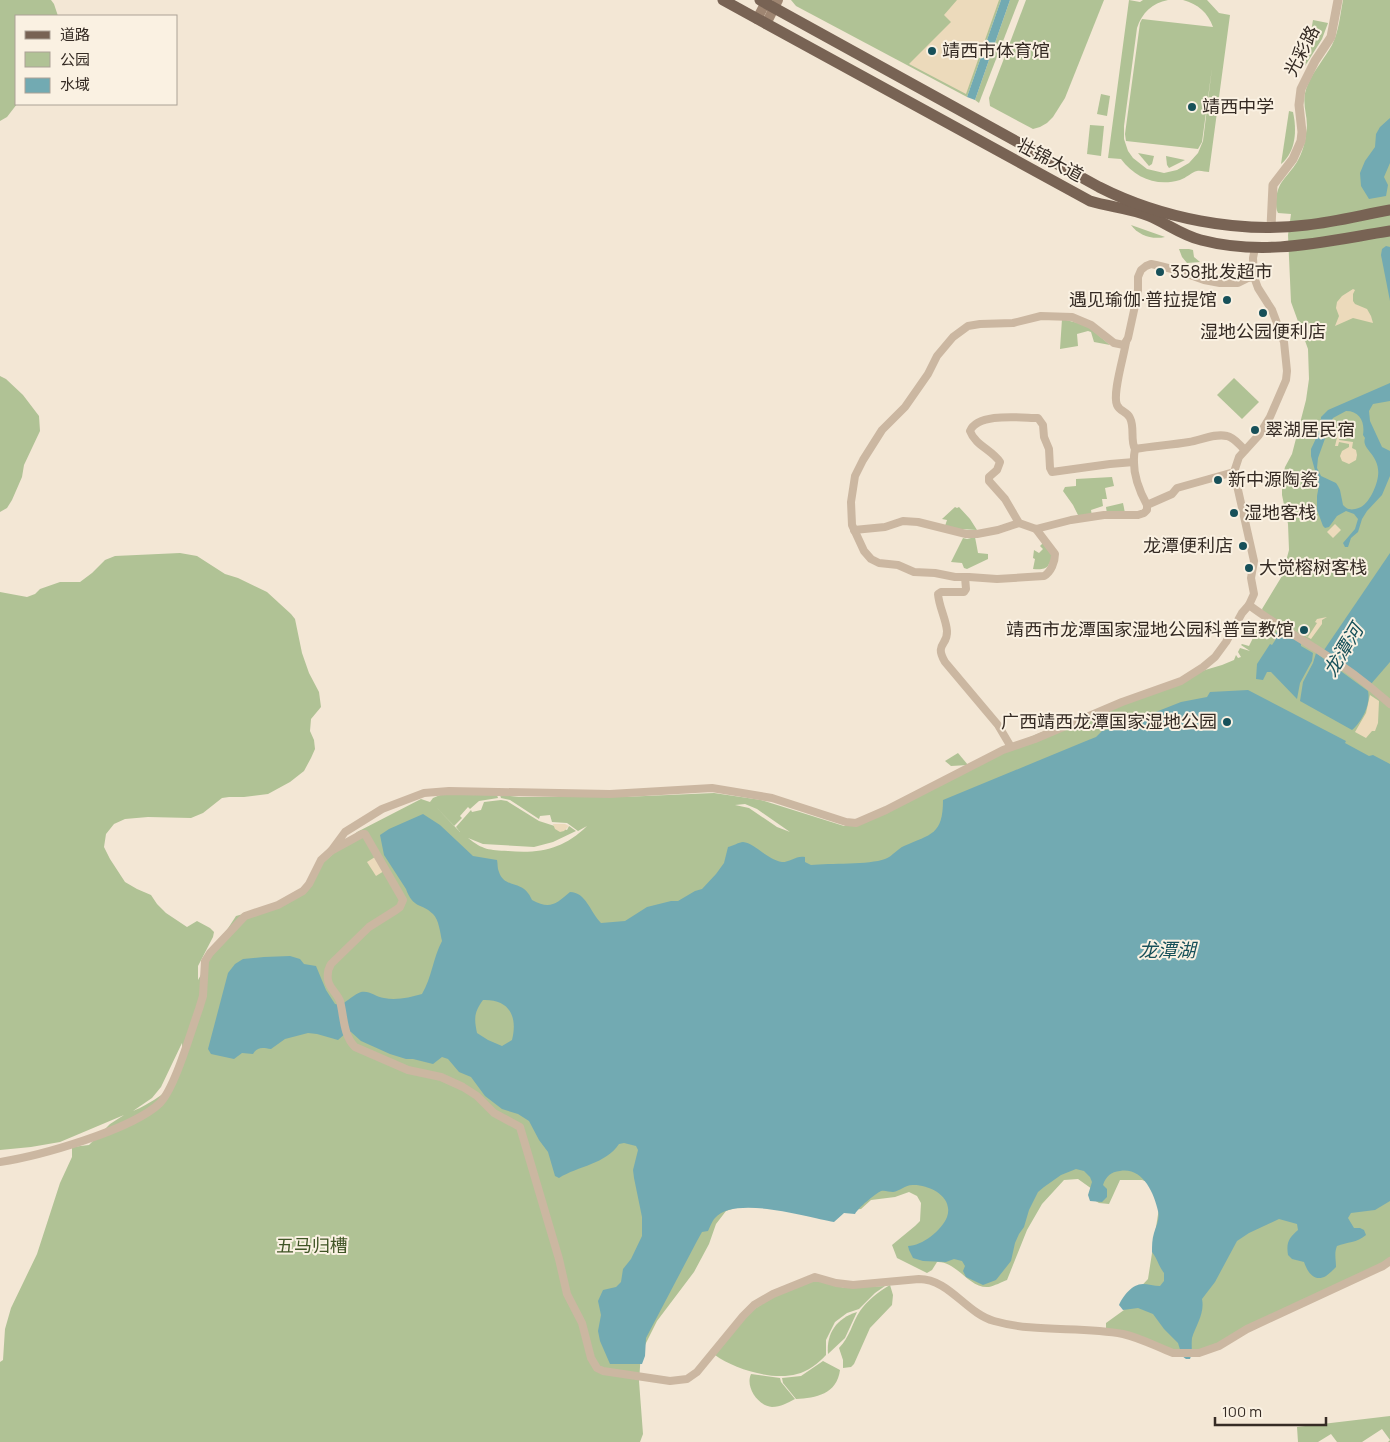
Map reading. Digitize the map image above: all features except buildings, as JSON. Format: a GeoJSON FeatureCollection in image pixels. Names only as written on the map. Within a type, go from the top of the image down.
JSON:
{"type":"FeatureCollection","features":[{"type":"Feature","properties":{"kind":"main road","name":"壮锦大道"},"geometry":{"type":"LineString","coordinates":[[723,0],[1090,201],[1146,215],[1200,240],[1255,248],[1308,246],[1390,231]]}},
{"type":"Feature","properties":{"kind":"main road","name":"壮锦大道"},"geometry":{"type":"LineString","coordinates":[[769,2],[1117,196],[1162,211],[1210,223],[1253,228],[1306,225],[1390,210]]}},
{"type":"Feature","properties":{"kind":"main road"},"geometry":{"type":"LineString","coordinates":[[762,21],[769,2]]}},
{"type":"Feature","properties":{"kind":"street","name":"光彩路"},"geometry":{"type":"LineString","coordinates":[[1271,227],[1273,185],[1293,159],[1301,141],[1299,105],[1301,89],[1315,61],[1331,37],[1338,0]]}},
{"type":"Feature","properties":{"kind":"street"},"geometry":{"type":"LineString","coordinates":[[0,1162],[25,1158],[98,1135],[137,1119],[160,1103],[168,1091],[200,1009],[203,996],[205,961],[210,953],[235,925],[246,916],[278,905],[303,891],[309,884],[321,860],[331,851],[345,832],[382,809],[424,793],[449,791],[610,794],[712,788],[772,798],[846,822],[856,822],[900,803],[1011,747],[1185,679],[1215,657],[1249,605],[1254,594],[1251,578],[1254,561],[1234,472],[1239,457],[1259,435],[1270,418],[1286,380],[1287,371],[1284,342],[1272,310],[1258,288],[1254,277],[1253,258],[1255,248]]}},
{"type":"Feature","properties":{"kind":"street"},"geometry":{"type":"LineString","coordinates":[[1036,529],[1071,520],[1104,515],[1138,515],[1146,512],[1146,505],[1139,491],[1134,473],[1135,449],[1131,419],[1128,414],[1119,409],[1115,400],[1126,342],[1137,302],[1138,277],[1142,270],[1151,264],[1220,284],[1238,283],[1254,277]]}},
{"type":"Feature","properties":{"kind":"street"},"geometry":{"type":"LineString","coordinates":[[854,530],[886,527],[903,520],[966,534],[977,534],[1019,523],[1036,529],[1055,554],[1052,567],[1046,575],[997,579],[955,578],[935,572],[911,571],[900,565],[878,563],[871,559],[864,551],[854,530],[850,514],[850,502],[859,466],[884,427],[901,412],[928,374],[936,356],[959,332],[968,326],[1013,323],[1041,316],[1065,316],[1091,324],[1117,345],[1126,342]]}},
{"type":"Feature","properties":{"kind":"street"},"geometry":{"type":"LineString","coordinates":[[1019,523],[1005,499],[989,481],[989,477],[997,470],[1000,462],[972,436],[970,429],[975,424],[1004,416],[1040,419],[1048,449],[1050,471],[1054,473],[1106,464],[1134,462]]}},
{"type":"Feature","properties":{"kind":"street"},"geometry":{"type":"LineString","coordinates":[[1135,449],[1186,443],[1223,435],[1231,437],[1245,450]]}},
{"type":"Feature","properties":{"kind":"street"},"geometry":{"type":"LineString","coordinates":[[1146,505],[1172,494],[1180,486],[1234,472]]}},
{"type":"Feature","properties":{"kind":"street"},"geometry":{"type":"LineString","coordinates":[[965,577],[966,590],[964,592],[941,592],[938,594],[947,632],[940,652],[946,662],[998,725],[1011,747]]}},
{"type":"Feature","properties":{"kind":"street"},"geometry":{"type":"LineString","coordinates":[[1249,605],[1327,657],[1390,704]]}},
{"type":"Feature","properties":{"kind":"street"},"geometry":{"type":"LineString","coordinates":[[331,851],[365,834],[402,900],[402,904],[396,910],[369,927],[331,964],[328,971],[328,983],[340,1001],[347,1034],[351,1043],[360,1050],[408,1070],[446,1079],[468,1089],[478,1096],[494,1113],[520,1127],[559,1259],[567,1294],[582,1323],[593,1362],[597,1368],[603,1371],[670,1381],[690,1378],[701,1368],[736,1323],[754,1305],[773,1294],[815,1277],[836,1283],[853,1285],[923,1279],[944,1287],[973,1312],[994,1322],[1040,1328],[1124,1334],[1174,1353],[1203,1352],[1222,1345],[1247,1329],[1390,1261]]}},
{"type":"Feature","properties":{"kind":"green space"},"geometry":{"type":"Polygon","coordinates":[[[0,0],[51,0],[58,15],[15,15],[16,105],[7,117],[0,121],[0,0]]]}},
{"type":"Feature","properties":{"kind":"green space","name":"靖西市体育馆"},"geometry":{"type":"Polygon","coordinates":[[[791,0],[1001,0],[967,97],[796,6],[791,0]]]}},
{"type":"Feature","properties":{"kind":"green space"},"geometry":{"type":"Polygon","coordinates":[[[1010,0],[1019,0],[979,103],[975,100],[1010,0]]]}},
{"type":"Feature","properties":{"kind":"green space"},"geometry":{"type":"Polygon","coordinates":[[[1026,0],[1104,0],[1065,98],[1047,123],[1033,129],[990,106],[989,98],[1026,0]]]}},
{"type":"Feature","properties":{"kind":"green space"},"geometry":{"type":"Polygon","coordinates":[[[1129,0],[1140,2],[1143,0],[1168,0],[1152,6],[1142,18],[1137,28],[1124,126],[1124,139],[1128,151],[1133,158],[1147,169],[1164,173],[1177,170],[1189,163],[1198,153],[1203,141],[1212,68],[1202,142],[1198,149],[1126,141],[1125,134],[1140,23],[1142,19],[1213,27],[1202,10],[1183,0],[1207,0],[1219,13],[1230,15],[1209,172],[1197,171],[1182,179],[1171,182],[1155,181],[1140,176],[1121,159],[1108,158],[1129,0]]]}},
{"type":"Feature","properties":{"kind":"green space","name":"广西靖西龙潭国家湿地公园"},"geometry":{"type":"Polygon","coordinates":[[[1343,0],[1390,0],[1390,1265],[1207,1349],[1173,1353],[1106,1329],[1106,1323],[1124,1310],[1133,1295],[1148,1279],[1159,1208],[1156,1185],[1142,1180],[1120,1180],[1109,1204],[1099,1203],[1094,1200],[1092,1189],[1078,1179],[1064,1180],[1042,1204],[1027,1230],[1007,1280],[989,1287],[975,1284],[944,1263],[937,1262],[932,1270],[927,1273],[897,1258],[892,1245],[920,1221],[921,1203],[917,1196],[909,1192],[895,1197],[871,1200],[861,1209],[842,1211],[749,1194],[732,1209],[726,1211],[716,1224],[709,1244],[694,1272],[657,1321],[641,1353],[639,1381],[643,1434],[640,1442],[0,1442],[0,1362],[3,1360],[5,1329],[11,1308],[37,1254],[60,1183],[72,1157],[72,1147],[89,1145],[110,1124],[124,1115],[60,1142],[0,1150],[0,592],[27,597],[35,594],[40,589],[60,582],[80,582],[105,560],[115,556],[180,553],[197,556],[225,574],[267,592],[295,619],[302,653],[309,673],[319,692],[321,707],[311,719],[310,731],[315,749],[304,771],[290,782],[268,794],[222,798],[203,813],[191,818],[148,817],[125,819],[114,824],[106,834],[104,847],[125,882],[151,895],[166,913],[187,927],[197,921],[214,932],[198,966],[198,980],[236,916],[264,908],[307,889],[323,863],[357,832],[421,799],[430,802],[433,798],[440,795],[497,795],[498,798],[479,801],[470,809],[468,807],[460,816],[462,818],[454,826],[460,832],[456,827],[471,810],[472,812],[481,810],[484,802],[501,800],[507,801],[539,821],[567,830],[569,826],[576,831],[553,842],[534,847],[483,844],[468,838],[486,849],[519,852],[530,852],[560,845],[587,826],[578,831],[567,823],[552,822],[550,815],[540,816],[539,819],[510,800],[501,798],[500,795],[519,797],[623,797],[714,793],[761,800],[844,826],[1018,742],[1083,715],[1234,660],[1236,655],[1238,658],[1241,657],[1238,652],[1240,648],[1250,651],[1241,645],[1249,646],[1262,620],[1265,621],[1266,618],[1262,609],[1282,576],[1289,550],[1288,524],[1282,495],[1282,480],[1285,467],[1292,454],[1306,400],[1309,379],[1308,349],[1291,302],[1288,235],[1291,214],[1278,213],[1276,206],[1278,189],[1297,162],[1303,148],[1307,127],[1304,104],[1305,91],[1310,79],[1334,40],[1343,0]],[[745,804],[735,805],[749,808],[777,827],[790,832],[757,809],[745,804]],[[182,1043],[161,1087],[152,1098],[133,1111],[154,1100],[172,1085],[180,1065],[182,1043]]]}},
{"type":"Feature","properties":{"kind":"green space"},"geometry":{"type":"Polygon","coordinates":[[[1313,20],[1328,23],[1322,39],[1305,66],[1313,20]]]}},
{"type":"Feature","properties":{"kind":"green space"},"geometry":{"type":"Polygon","coordinates":[[[1101,94],[1110,96],[1107,116],[1097,114],[1101,94]]]}},
{"type":"Feature","properties":{"kind":"green space"},"geometry":{"type":"Polygon","coordinates":[[[1289,111],[1293,112],[1294,140],[1290,153],[1281,164],[1289,111]]]}},
{"type":"Feature","properties":{"kind":"green space"},"geometry":{"type":"Polygon","coordinates":[[[1090,125],[1104,126],[1101,156],[1087,154],[1090,125]]]}},
{"type":"Feature","properties":{"kind":"green space"},"geometry":{"type":"Polygon","coordinates":[[[1138,153],[1154,156],[1152,164],[1149,166],[1138,153]]]}},
{"type":"Feature","properties":{"kind":"green space"},"geometry":{"type":"Polygon","coordinates":[[[1166,156],[1185,160],[1169,168],[1166,156]]]}},
{"type":"Feature","properties":{"kind":"green space"},"geometry":{"type":"Polygon","coordinates":[[[1131,225],[1165,237],[1155,238],[1146,236],[1137,232],[1131,225]]]}},
{"type":"Feature","properties":{"kind":"green space"},"geometry":{"type":"Polygon","coordinates":[[[1179,249],[1193,250],[1194,257],[1200,262],[1187,263],[1179,249]]]}},
{"type":"Feature","properties":{"kind":"green space"},"geometry":{"type":"Polygon","coordinates":[[[1062,319],[1086,325],[1110,345],[1094,342],[1091,332],[1088,331],[1077,334],[1078,346],[1060,349],[1062,319]]]}},
{"type":"Feature","properties":{"kind":"green space"},"geometry":{"type":"Polygon","coordinates":[[[0,376],[6,379],[23,395],[39,416],[40,431],[24,465],[22,477],[12,500],[7,508],[0,512],[0,376]]]}},
{"type":"Feature","properties":{"kind":"green space"},"geometry":{"type":"Polygon","coordinates":[[[1234,378],[1259,402],[1242,419],[1217,395],[1234,378]]]}},
{"type":"Feature","properties":{"kind":"green space"},"geometry":{"type":"Polygon","coordinates":[[[1112,477],[1114,486],[1105,488],[1107,499],[1102,499],[1103,506],[1091,510],[1092,516],[1078,515],[1063,491],[1065,487],[1076,486],[1076,479],[1112,477]]]}},
{"type":"Feature","properties":{"kind":"green space"},"geometry":{"type":"Polygon","coordinates":[[[1123,503],[1125,513],[1107,514],[1106,507],[1123,503]]]}},
{"type":"Feature","properties":{"kind":"green space"},"geometry":{"type":"Polygon","coordinates":[[[955,507],[959,507],[977,530],[945,526],[947,520],[942,519],[955,507]]]}},
{"type":"Feature","properties":{"kind":"green space"},"geometry":{"type":"Polygon","coordinates":[[[975,537],[978,553],[988,554],[988,559],[967,569],[964,568],[962,563],[951,562],[963,538],[975,537]]]}},
{"type":"Feature","properties":{"kind":"green space"},"geometry":{"type":"Polygon","coordinates":[[[1044,542],[1053,554],[1050,562],[1045,568],[1033,569],[1034,550],[1039,553],[1043,549],[1040,546],[1044,542]]]}},
{"type":"Feature","properties":{"kind":"green space"},"geometry":{"type":"Polygon","coordinates":[[[958,753],[968,765],[951,766],[945,761],[958,753]]]}},
{"type":"Feature","properties":{"kind":"green space"},"geometry":{"type":"Polygon","coordinates":[[[815,1280],[845,1288],[885,1286],[859,1309],[847,1313],[835,1322],[826,1340],[826,1355],[813,1367],[801,1373],[787,1376],[766,1375],[732,1365],[715,1355],[747,1314],[774,1296],[815,1280]]]}},
{"type":"Feature","properties":{"kind":"green space"},"geometry":{"type":"Polygon","coordinates":[[[890,1285],[893,1295],[892,1305],[870,1328],[854,1364],[851,1367],[843,1368],[843,1360],[839,1348],[846,1339],[857,1316],[870,1300],[890,1285]]]}},
{"type":"Feature","properties":{"kind":"green space"},"geometry":{"type":"Polygon","coordinates":[[[857,1312],[845,1338],[828,1354],[829,1339],[834,1327],[844,1318],[857,1312]]]}},
{"type":"Feature","properties":{"kind":"green space"},"geometry":{"type":"Polygon","coordinates":[[[823,1361],[840,1370],[835,1385],[818,1396],[796,1399],[783,1383],[782,1378],[801,1376],[823,1361]]]}},
{"type":"Feature","properties":{"kind":"green space"},"geometry":{"type":"Polygon","coordinates":[[[751,1374],[780,1378],[781,1382],[795,1399],[784,1405],[767,1406],[758,1400],[751,1390],[751,1374]]]}},
{"type":"Feature","properties":{"kind":"green space"},"geometry":{"type":"Polygon","coordinates":[[[1390,1416],[1390,1440],[1382,1429],[1362,1442],[1337,1442],[1331,1434],[1318,1442],[1298,1442],[1297,1427],[1390,1416]]]}},
{"type":"Feature","properties":{"kind":"shaded area"},"geometry":{"type":"Polygon","coordinates":[[[957,0],[999,0],[966,94],[909,64],[951,22],[944,15],[957,0]]]}},
{"type":"Feature","properties":{"kind":"shaded area"},"geometry":{"type":"Polygon","coordinates":[[[1353,289],[1355,290],[1353,301],[1355,304],[1367,309],[1373,323],[1353,318],[1335,326],[1339,316],[1336,308],[1337,302],[1342,296],[1353,289]]]}},
{"type":"Feature","properties":{"kind":"shaded area"},"geometry":{"type":"Polygon","coordinates":[[[1347,422],[1351,423],[1349,436],[1341,435],[1339,440],[1353,442],[1352,448],[1356,450],[1357,455],[1356,460],[1349,464],[1342,461],[1340,456],[1342,451],[1349,447],[1349,444],[1339,442],[1338,446],[1335,446],[1339,429],[1345,430],[1347,422]]]}},
{"type":"Feature","properties":{"kind":"shaded area"},"geometry":{"type":"Polygon","coordinates":[[[1335,524],[1341,530],[1333,538],[1327,532],[1335,524]]]}},
{"type":"Feature","properties":{"kind":"shaded area"},"geometry":{"type":"Polygon","coordinates":[[[1327,617],[1322,620],[1322,624],[1311,639],[1284,624],[1308,637],[1317,623],[1315,622],[1317,619],[1327,617]]]}},
{"type":"Feature","properties":{"kind":"shaded area"},"geometry":{"type":"Polygon","coordinates":[[[1370,695],[1379,701],[1378,723],[1375,731],[1372,731],[1366,738],[1355,732],[1366,713],[1370,695]]]}},
{"type":"Feature","properties":{"kind":"shaded area"},"geometry":{"type":"Polygon","coordinates":[[[553,824],[569,826],[560,832],[555,829],[553,824]]]}},
{"type":"Feature","properties":{"kind":"shaded area"},"geometry":{"type":"Polygon","coordinates":[[[375,857],[384,871],[376,876],[367,862],[375,857]]]}},
{"type":"Feature","properties":{"kind":"water"},"geometry":{"type":"Polygon","coordinates":[[[1001,0],[1010,0],[975,100],[967,97],[1001,0]]]}},
{"type":"Feature","properties":{"kind":"water"},"geometry":{"type":"Polygon","coordinates":[[[1390,118],[1390,163],[1384,177],[1388,185],[1386,196],[1369,199],[1361,186],[1360,173],[1365,161],[1375,147],[1376,134],[1380,127],[1390,118]]]}},
{"type":"Feature","properties":{"kind":"water"},"geometry":{"type":"Polygon","coordinates":[[[1386,246],[1390,247],[1390,301],[1381,255],[1382,249],[1386,246]]]}},
{"type":"Feature","properties":{"kind":"water"},"geometry":{"type":"Polygon","coordinates":[[[1390,383],[1390,401],[1373,404],[1369,411],[1370,421],[1382,447],[1390,451],[1390,476],[1382,495],[1367,511],[1358,532],[1351,538],[1348,547],[1345,547],[1343,543],[1355,529],[1358,519],[1354,514],[1346,511],[1337,516],[1329,527],[1325,528],[1317,510],[1319,485],[1311,456],[1311,449],[1320,430],[1321,417],[1328,410],[1390,383]],[[1346,411],[1333,418],[1318,458],[1317,468],[1321,476],[1336,483],[1340,490],[1343,505],[1347,508],[1356,509],[1365,504],[1373,492],[1378,470],[1377,463],[1365,443],[1362,422],[1358,415],[1351,411],[1346,411]]]}},
{"type":"Feature","properties":{"kind":"water","name":"龙潭河"},"geometry":{"type":"Polygon","coordinates":[[[1390,553],[1390,662],[1371,684],[1324,650],[1390,553]]]}},
{"type":"Feature","properties":{"kind":"water"},"geometry":{"type":"Polygon","coordinates":[[[1278,630],[1301,643],[1301,646],[1313,653],[1312,661],[1300,683],[1297,699],[1271,672],[1267,672],[1263,680],[1256,679],[1257,664],[1270,644],[1272,645],[1276,639],[1274,637],[1278,630]]]}},
{"type":"Feature","properties":{"kind":"water"},"geometry":{"type":"Polygon","coordinates":[[[1316,653],[1368,691],[1369,696],[1365,712],[1352,730],[1300,701],[1303,682],[1316,653]]]}},
{"type":"Feature","properties":{"kind":"water","name":"龙潭湖"},"geometry":{"type":"Polygon","coordinates":[[[1248,690],[1346,741],[1345,743],[1369,756],[1373,755],[1390,764],[1390,1201],[1375,1210],[1351,1213],[1348,1218],[1354,1228],[1364,1230],[1366,1235],[1356,1241],[1337,1246],[1335,1254],[1336,1267],[1322,1278],[1312,1275],[1304,1262],[1292,1259],[1288,1255],[1288,1243],[1298,1230],[1297,1224],[1279,1219],[1249,1233],[1237,1241],[1215,1282],[1202,1299],[1200,1319],[1192,1338],[1190,1359],[1182,1356],[1178,1343],[1153,1314],[1138,1308],[1123,1310],[1119,1305],[1125,1294],[1135,1286],[1143,1284],[1160,1286],[1164,1281],[1164,1273],[1152,1252],[1158,1214],[1153,1196],[1146,1182],[1135,1173],[1128,1171],[1111,1173],[1103,1185],[1107,1189],[1107,1197],[1102,1202],[1090,1201],[1088,1195],[1092,1182],[1090,1177],[1084,1171],[1076,1169],[1061,1175],[1038,1192],[1029,1210],[1024,1227],[1015,1243],[1011,1261],[996,1280],[983,1285],[966,1277],[963,1271],[965,1266],[962,1261],[954,1259],[946,1262],[923,1261],[913,1258],[908,1246],[919,1243],[931,1236],[941,1227],[947,1217],[948,1210],[944,1198],[927,1187],[911,1185],[893,1192],[881,1191],[859,1208],[855,1214],[844,1213],[834,1222],[790,1212],[754,1208],[738,1208],[725,1211],[714,1219],[708,1231],[702,1232],[697,1241],[646,1338],[645,1356],[642,1364],[610,1364],[600,1341],[598,1331],[601,1315],[598,1301],[603,1290],[616,1287],[621,1282],[623,1269],[631,1259],[642,1236],[642,1217],[633,1170],[638,1150],[636,1146],[624,1143],[619,1144],[607,1156],[559,1178],[555,1176],[548,1152],[529,1121],[518,1114],[502,1109],[485,1096],[471,1077],[459,1072],[448,1059],[442,1057],[433,1064],[406,1059],[361,1041],[351,1032],[346,1033],[338,1040],[308,1033],[285,1039],[271,1049],[259,1049],[253,1054],[242,1053],[234,1059],[211,1054],[208,1049],[228,973],[235,964],[243,959],[290,956],[300,959],[304,964],[316,966],[326,990],[335,1004],[341,1005],[361,992],[389,999],[422,994],[442,941],[439,926],[433,914],[412,900],[384,855],[380,835],[423,814],[440,825],[473,856],[497,860],[498,871],[505,881],[524,889],[532,900],[548,905],[561,900],[570,892],[575,893],[584,899],[601,923],[625,921],[647,907],[678,901],[702,889],[724,863],[728,847],[741,842],[748,843],[771,858],[782,862],[802,857],[805,857],[805,862],[811,865],[860,863],[885,859],[902,847],[934,832],[941,820],[943,800],[1096,737],[1102,731],[1119,727],[1127,721],[1143,717],[1181,702],[1207,697],[1210,692],[1248,690]],[[483,1000],[476,1012],[477,1033],[502,1046],[512,1040],[514,1023],[505,1006],[492,1000],[483,1000]]]}},
{"type":"Feature","properties":{"kind":"place","name":"靖西市体育馆"},"geometry":{"type":"Point","coordinates":[932,51]}},
{"type":"Feature","properties":{"kind":"place","name":"靖西中学"},"geometry":{"type":"Point","coordinates":[1192,107]}},
{"type":"Feature","properties":{"kind":"place","name":"358批发超市"},"geometry":{"type":"Point","coordinates":[1160,272]}},
{"type":"Feature","properties":{"kind":"place","name":"遇见瑜伽·普拉提馆"},"geometry":{"type":"Point","coordinates":[1227,300]}},
{"type":"Feature","properties":{"kind":"place","name":"湿地公园便利店"},"geometry":{"type":"Point","coordinates":[1263,313]}},
{"type":"Feature","properties":{"kind":"place","name":"翠湖居民宿"},"geometry":{"type":"Point","coordinates":[1255,430]}},
{"type":"Feature","properties":{"kind":"place","name":"新中源陶瓷"},"geometry":{"type":"Point","coordinates":[1218,480]}},
{"type":"Feature","properties":{"kind":"place","name":"湿地客栈"},"geometry":{"type":"Point","coordinates":[1234,513]}},
{"type":"Feature","properties":{"kind":"place","name":"龙潭便利店"},"geometry":{"type":"Point","coordinates":[1243,546]}},
{"type":"Feature","properties":{"kind":"place","name":"大觉榕树客栈"},"geometry":{"type":"Point","coordinates":[1249,568]}},
{"type":"Feature","properties":{"kind":"place","name":"靖西市龙潭国家湿地公园科普宣教馆"},"geometry":{"type":"Point","coordinates":[1304,630]}},
{"type":"Feature","properties":{"kind":"place","name":"广西靖西龙潭国家湿地公园"},"geometry":{"type":"Point","coordinates":[1227,722]}},
{"type":"Feature","properties":{"kind":"park label","name":"五马归槽"},"geometry":{"type":"Point","coordinates":[312,1246]}}]}
